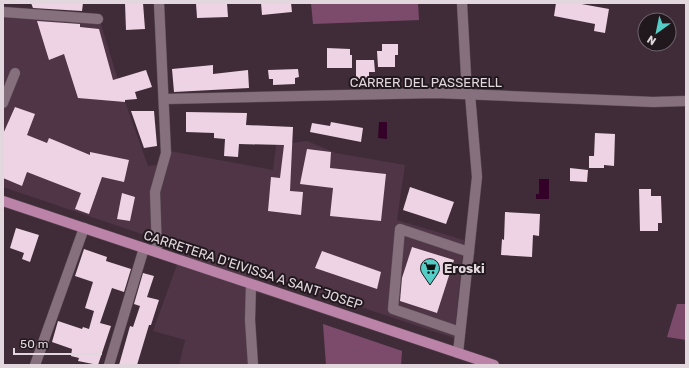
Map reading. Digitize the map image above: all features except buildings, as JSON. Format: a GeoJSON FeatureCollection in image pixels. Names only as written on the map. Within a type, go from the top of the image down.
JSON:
{"type":"FeatureCollection","features":[{"type":"Feature","properties":{"kind":"main road","name":"CARRETERA D'EIVISSA A SANT JOSEP"},"geometry":{"type":"LineString","coordinates":[[3,201],[494,365]]}},
{"type":"Feature","properties":{"kind":"street"},"geometry":{"type":"LineString","coordinates":[[157,252],[155,192],[166,153],[165,99],[159,3]]}},
{"type":"Feature","properties":{"kind":"street"},"geometry":{"type":"LineString","coordinates":[[458,353],[476,177],[462,3]]}},
{"type":"Feature","properties":{"kind":"street"},"geometry":{"type":"LineString","coordinates":[[3,12],[98,19]]}},
{"type":"Feature","properties":{"kind":"street"},"geometry":{"type":"LineString","coordinates":[[3,104],[15,73]]}},
{"type":"Feature","properties":{"kind":"street","name":"CARRER DEL PASSERELL"},"geometry":{"type":"LineString","coordinates":[[165,99],[428,93],[653,102],[686,101]]}},
{"type":"Feature","properties":{"kind":"street"},"geometry":{"type":"LineString","coordinates":[[35,365],[84,228]]}},
{"type":"Feature","properties":{"kind":"street"},"geometry":{"type":"LineString","coordinates":[[460,332],[393,309],[400,229],[468,252]]}},
{"type":"Feature","properties":{"kind":"street"},"geometry":{"type":"LineString","coordinates":[[109,365],[144,248]]}},
{"type":"Feature","properties":{"kind":"street"},"geometry":{"type":"LineString","coordinates":[[251,284],[250,320],[253,365]]}},
{"type":"Feature","properties":{"kind":"shaded area"},"geometry":{"type":"Polygon","coordinates":[[[311,3],[418,3],[419,20],[313,24],[311,3]]]}},
{"type":"Feature","properties":{"kind":"shaded area"},"geometry":{"type":"Polygon","coordinates":[[[3,17],[101,24],[123,96],[148,166],[156,165],[170,151],[273,170],[276,145],[307,141],[336,153],[405,165],[397,220],[464,240],[454,338],[255,272],[246,306],[249,365],[179,365],[185,340],[153,331],[183,248],[3,187],[3,17]]]}},
{"type":"Feature","properties":{"kind":"shaded area"},"geometry":{"type":"Polygon","coordinates":[[[379,122],[387,122],[387,139],[378,138],[379,122]]]}},
{"type":"Feature","properties":{"kind":"shaded area"},"geometry":{"type":"Polygon","coordinates":[[[539,179],[549,179],[549,199],[536,199],[536,194],[539,194],[539,179]]]}},
{"type":"Feature","properties":{"kind":"shaded area"},"geometry":{"type":"Polygon","coordinates":[[[677,304],[686,304],[686,340],[667,337],[677,304]]]}},
{"type":"Feature","properties":{"kind":"shaded area"},"geometry":{"type":"Polygon","coordinates":[[[323,324],[402,351],[401,365],[326,365],[323,324]]]}},
{"type":"Feature","properties":{"kind":"place","name":"Eroski"},"geometry":{"type":"Point","coordinates":[430,285]}}]}
